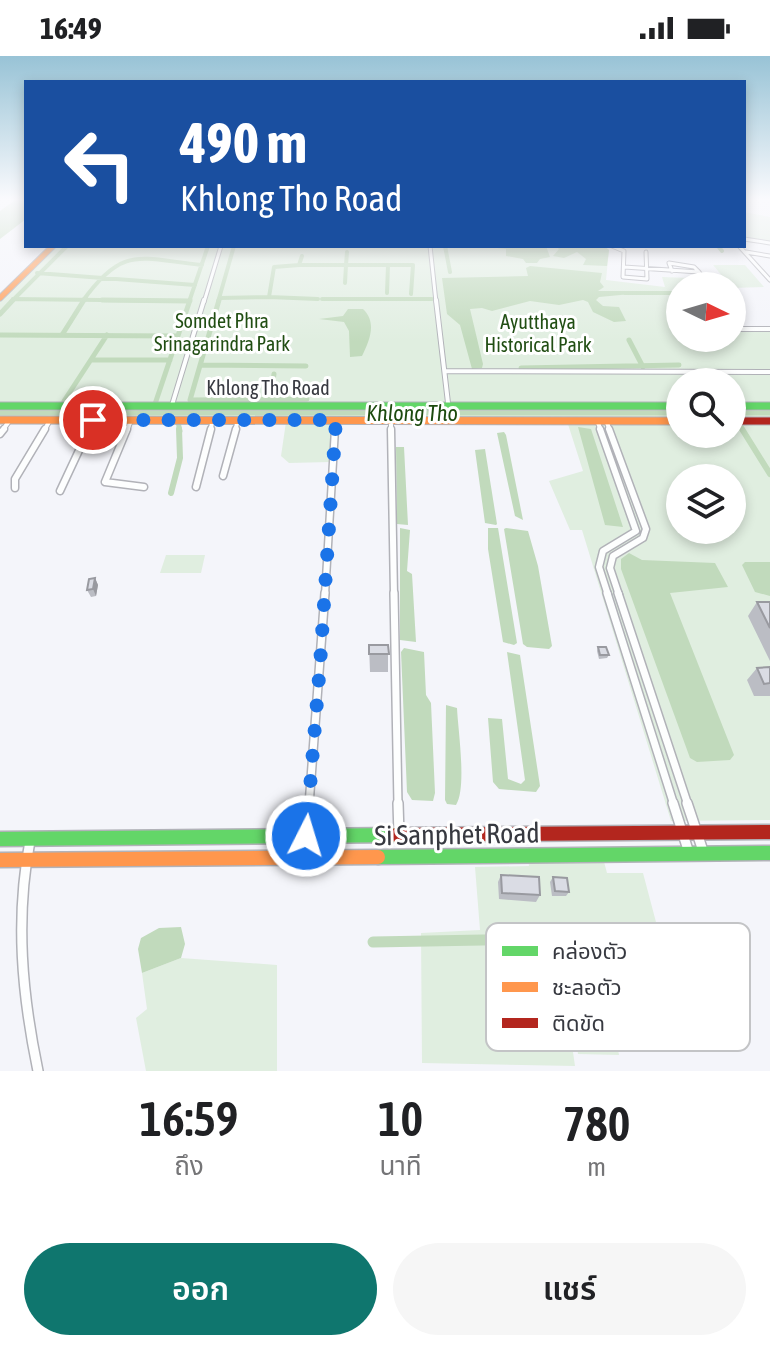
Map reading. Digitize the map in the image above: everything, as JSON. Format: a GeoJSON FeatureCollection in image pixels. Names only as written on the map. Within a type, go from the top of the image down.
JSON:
{"type":"FeatureCollection","features":[{"type":"Feature","properties":{"kind":"street"},"geometry":{"type":"LineString","coordinates":[[0,298],[51,248]]}},
{"type":"Feature","properties":{"kind":"street"},"geometry":{"type":"LineString","coordinates":[[172,405],[220,248]]}},
{"type":"Feature","properties":{"kind":"street"},"geometry":{"type":"LineString","coordinates":[[430,248],[450,418]]}},
{"type":"Feature","properties":{"kind":"street"},"geometry":{"type":"LineString","coordinates":[[617,248],[624,251],[623,277],[646,280],[646,252]]}},
{"type":"Feature","properties":{"kind":"street"},"geometry":{"type":"LineString","coordinates":[[741,248],[770,280]]}},
{"type":"Feature","properties":{"kind":"street"},"geometry":{"type":"LineString","coordinates":[[744,252],[770,256]]}},
{"type":"Feature","properties":{"kind":"street"},"geometry":{"type":"LineString","coordinates":[[672,271],[669,263],[696,267],[699,272]]}},
{"type":"Feature","properties":{"kind":"street"},"geometry":{"type":"LineString","coordinates":[[624,267],[689,272],[686,265]]}},
{"type":"Feature","properties":{"kind":"street"},"geometry":{"type":"LineString","coordinates":[[746,329],[770,329]]}},
{"type":"Feature","properties":{"kind":"street"},"geometry":{"type":"LineString","coordinates":[[445,371],[770,372]]}},
{"type":"Feature","properties":{"kind":"street","name":"Khlong Tho Road"},"geometry":{"type":"LineString","coordinates":[[0,406],[666,406]]}},
{"type":"Feature","properties":{"kind":"street"},"geometry":{"type":"LineString","coordinates":[[746,406],[770,406]]}},
{"type":"Feature","properties":{"kind":"street","name":"Khlong Tho Road"},"geometry":{"type":"LineString","coordinates":[[5,420],[450,418],[666,421]]}},
{"type":"Feature","properties":{"kind":"street"},"geometry":{"type":"LineString","coordinates":[[0,434],[5,420]]}},
{"type":"Feature","properties":{"kind":"street"},"geometry":{"type":"LineString","coordinates":[[15,488],[15,479],[50,420]]}},
{"type":"Feature","properties":{"kind":"street"},"geometry":{"type":"LineString","coordinates":[[60,491],[93,420]]}},
{"type":"Feature","properties":{"kind":"street"},"geometry":{"type":"LineString","coordinates":[[131,420],[104,481],[144,487]]}},
{"type":"Feature","properties":{"kind":"street"},"geometry":{"type":"LineString","coordinates":[[196,487],[213,420]]}},
{"type":"Feature","properties":{"kind":"street"},"geometry":{"type":"LineString","coordinates":[[223,476],[238,420]]}},
{"type":"Feature","properties":{"kind":"street"},"geometry":{"type":"LineString","coordinates":[[306,836],[336,420]]}},
{"type":"Feature","properties":{"kind":"street"},"geometry":{"type":"LineString","coordinates":[[391,420],[399,835]]}},
{"type":"Feature","properties":{"kind":"street"},"geometry":{"type":"LineString","coordinates":[[602,420],[636,531],[603,551],[599,567],[689,853]]}},
{"type":"Feature","properties":{"kind":"street"},"geometry":{"type":"LineString","coordinates":[[602,420],[646,529],[643,538],[613,556],[610,568],[704,853]]}},
{"type":"Feature","properties":{"kind":"street"},"geometry":{"type":"LineString","coordinates":[[746,421],[770,421]]}},
{"type":"Feature","properties":{"kind":"street","name":"Si Sanphet Road"},"geometry":{"type":"LineString","coordinates":[[0,839],[770,832]]}},
{"type":"Feature","properties":{"kind":"street"},"geometry":{"type":"LineString","coordinates":[[476,835],[478,856]]}},
{"type":"Feature","properties":{"kind":"street"},"geometry":{"type":"LineString","coordinates":[[30,839],[25,860],[21,914],[23,985],[38,1071]]}},
{"type":"Feature","properties":{"kind":"street","name":"Si Sanphet Road"},"geometry":{"type":"LineString","coordinates":[[0,860],[770,853]]}},
{"type":"Feature","properties":{"kind":"green space"},"geometry":{"type":"Polygon","coordinates":[[[55,248],[606,248],[609,250],[606,280],[665,287],[662,277],[666,277],[666,352],[746,352],[746,331],[770,331],[770,820],[671,821],[582,530],[570,530],[549,481],[583,471],[566,418],[0,418],[0,302],[55,248]]]}},
{"type":"Feature","properties":{"kind":"green space"},"geometry":{"type":"Polygon","coordinates":[[[713,265],[745,265],[764,287],[746,288],[746,272],[719,272],[713,265]]]}},
{"type":"Feature","properties":{"kind":"green space"},"geometry":{"type":"Polygon","coordinates":[[[286,422],[333,422],[330,462],[289,463],[281,456],[286,422]]]}},
{"type":"Feature","properties":{"kind":"green space"},"geometry":{"type":"Polygon","coordinates":[[[166,555],[205,555],[201,573],[160,573],[166,555]]]}},
{"type":"Feature","properties":{"kind":"green space"},"geometry":{"type":"Polygon","coordinates":[[[603,858],[607,873],[643,873],[656,923],[486,923],[486,1051],[573,1051],[575,1066],[422,1063],[421,933],[480,930],[475,867],[529,866],[528,859],[603,858]]]}},
{"type":"Feature","properties":{"kind":"green space"},"geometry":{"type":"Polygon","coordinates":[[[181,958],[277,965],[277,1071],[146,1071],[136,1018],[147,1009],[142,973],[181,958]]]}},
{"type":"Feature","properties":{"kind":"green space"},"geometry":{"type":"Polygon","coordinates":[[[578,1051],[618,1051],[619,1055],[578,1054],[578,1051]]]}},
{"type":"Feature","properties":{"kind":"shaded area"},"geometry":{"type":"Polygon","coordinates":[[[497,248],[547,248],[550,257],[537,263],[526,263],[523,259],[506,256],[506,249],[497,248]]]}},
{"type":"Feature","properties":{"kind":"shaded area"},"geometry":{"type":"Polygon","coordinates":[[[606,248],[609,250],[607,266],[583,265],[586,259],[577,252],[564,258],[553,256],[559,249],[606,248]]]}},
{"type":"Feature","properties":{"kind":"shaded area"},"geometry":{"type":"Polygon","coordinates":[[[526,268],[602,273],[600,282],[604,287],[598,291],[631,291],[631,294],[599,297],[596,300],[603,306],[619,307],[626,321],[614,322],[593,312],[588,302],[583,300],[559,305],[530,301],[492,311],[470,309],[483,364],[482,368],[472,369],[460,325],[447,314],[442,278],[528,276],[526,268]]]}},
{"type":"Feature","properties":{"kind":"shaded area"},"geometry":{"type":"Polygon","coordinates":[[[348,309],[363,309],[370,320],[370,338],[362,356],[350,357],[349,331],[344,322],[319,319],[343,316],[348,309]]]}},
{"type":"Feature","properties":{"kind":"shaded area"},"geometry":{"type":"Polygon","coordinates":[[[578,427],[591,429],[623,527],[605,525],[578,427]]]}},
{"type":"Feature","properties":{"kind":"shaded area"},"geometry":{"type":"Polygon","coordinates":[[[504,432],[523,520],[515,516],[497,433],[504,432]]]}},
{"type":"Feature","properties":{"kind":"shaded area"},"geometry":{"type":"Polygon","coordinates":[[[396,447],[404,447],[408,525],[397,524],[396,447]]]}},
{"type":"Feature","properties":{"kind":"shaded area"},"geometry":{"type":"Polygon","coordinates":[[[485,449],[496,525],[485,523],[475,450],[485,449]]]}},
{"type":"Feature","properties":{"kind":"shaded area"},"geometry":{"type":"Polygon","coordinates":[[[400,528],[410,530],[407,571],[412,574],[416,642],[400,640],[400,528]]]}},
{"type":"Feature","properties":{"kind":"shaded area"},"geometry":{"type":"Polygon","coordinates":[[[488,528],[498,528],[517,643],[514,645],[503,642],[488,549],[488,528]]]}},
{"type":"Feature","properties":{"kind":"shaded area"},"geometry":{"type":"Polygon","coordinates":[[[506,528],[528,531],[538,566],[552,646],[549,649],[523,644],[506,528]]]}},
{"type":"Feature","properties":{"kind":"shaded area"},"geometry":{"type":"Polygon","coordinates":[[[629,553],[642,560],[715,563],[728,587],[670,593],[734,755],[730,760],[697,762],[690,758],[621,569],[621,559],[629,553]]]}},
{"type":"Feature","properties":{"kind":"shaded area"},"geometry":{"type":"Polygon","coordinates":[[[745,562],[770,562],[770,596],[755,592],[742,565],[745,562]]]}},
{"type":"Feature","properties":{"kind":"shaded area"},"geometry":{"type":"Polygon","coordinates":[[[404,648],[424,652],[426,695],[431,703],[433,801],[412,800],[407,792],[401,652],[404,648]]]}},
{"type":"Feature","properties":{"kind":"shaded area"},"geometry":{"type":"Polygon","coordinates":[[[507,652],[520,655],[540,786],[536,792],[499,789],[493,782],[488,718],[502,719],[508,779],[521,784],[525,780],[507,652]]]}},
{"type":"Feature","properties":{"kind":"shaded area"},"geometry":{"type":"Polygon","coordinates":[[[446,705],[457,708],[461,786],[456,805],[447,804],[445,800],[446,705]]]}},
{"type":"Feature","properties":{"kind":"shaded area"},"geometry":{"type":"Polygon","coordinates":[[[181,927],[185,944],[181,958],[142,973],[138,949],[141,938],[159,928],[181,927]]]}},
{"type":"Feature","properties":{"kind":"building"},"geometry":{"type":"Polygon","coordinates":[[[95,578],[93,589],[87,590],[89,579],[95,578]]]}},
{"type":"Feature","properties":{"kind":"building"},"geometry":{"type":"Polygon","coordinates":[[[757,602],[770,602],[770,628],[757,602]]]}},
{"type":"Feature","properties":{"kind":"building"},"geometry":{"type":"Polygon","coordinates":[[[369,645],[388,645],[389,654],[369,654],[369,645]]]}},
{"type":"Feature","properties":{"kind":"building"},"geometry":{"type":"Polygon","coordinates":[[[598,647],[606,647],[609,655],[600,655],[598,647]]]}},
{"type":"Feature","properties":{"kind":"building"},"geometry":{"type":"Polygon","coordinates":[[[770,667],[770,683],[764,684],[757,668],[770,667]]]}},
{"type":"Feature","properties":{"kind":"building"},"geometry":{"type":"Polygon","coordinates":[[[501,875],[539,877],[540,895],[502,893],[501,875]]]}},
{"type":"Feature","properties":{"kind":"building"},"geometry":{"type":"Polygon","coordinates":[[[553,877],[567,878],[569,892],[555,891],[553,877]]]}},
{"type":"Feature","properties":{"kind":"waterway"},"geometry":{"type":"LineString","coordinates":[[40,273],[65,248]]}},
{"type":"Feature","properties":{"kind":"waterway"},"geometry":{"type":"LineString","coordinates":[[202,265],[207,248]]}},
{"type":"Feature","properties":{"kind":"waterway"},"geometry":{"type":"LineString","coordinates":[[219,298],[233,248]]}},
{"type":"Feature","properties":{"kind":"waterway"},"geometry":{"type":"LineString","coordinates":[[445,248],[450,272]]}},
{"type":"Feature","properties":{"kind":"waterway"},"geometry":{"type":"LineString","coordinates":[[346,265],[347,252]]}},
{"type":"Feature","properties":{"kind":"waterway"},"geometry":{"type":"LineString","coordinates":[[299,265],[302,256]]}},
{"type":"Feature","properties":{"kind":"waterway"},"geometry":{"type":"LineString","coordinates":[[102,278],[122,263],[134,260],[202,265]]}},
{"type":"Feature","properties":{"kind":"waterway"},"geometry":{"type":"LineString","coordinates":[[195,285],[202,265]]}},
{"type":"Feature","properties":{"kind":"waterway"},"geometry":{"type":"LineString","coordinates":[[269,297],[274,267],[299,265]]}},
{"type":"Feature","properties":{"kind":"waterway"},"geometry":{"type":"LineString","coordinates":[[299,265],[346,265]]}},
{"type":"Feature","properties":{"kind":"waterway"},"geometry":{"type":"LineString","coordinates":[[345,283],[346,265]]}},
{"type":"Feature","properties":{"kind":"waterway"},"geometry":{"type":"LineString","coordinates":[[346,265],[388,265]]}},
{"type":"Feature","properties":{"kind":"waterway"},"geometry":{"type":"LineString","coordinates":[[387,293],[388,265]]}},
{"type":"Feature","properties":{"kind":"waterway"},"geometry":{"type":"LineString","coordinates":[[388,265],[413,265],[411,294]]}},
{"type":"Feature","properties":{"kind":"waterway"},"geometry":{"type":"LineString","coordinates":[[14,299],[40,273]]}},
{"type":"Feature","properties":{"kind":"waterway"},"geometry":{"type":"LineString","coordinates":[[40,273],[102,278]]}},
{"type":"Feature","properties":{"kind":"waterway"},"geometry":{"type":"LineString","coordinates":[[84,300],[102,278]]}},
{"type":"Feature","properties":{"kind":"waterway"},"geometry":{"type":"LineString","coordinates":[[102,278],[195,285]]}},
{"type":"Feature","properties":{"kind":"waterway"},"geometry":{"type":"LineString","coordinates":[[189,301],[195,285]]}},
{"type":"Feature","properties":{"kind":"waterway"},"geometry":{"type":"LineString","coordinates":[[625,293],[666,293]]}},
{"type":"Feature","properties":{"kind":"waterway"},"geometry":{"type":"LineString","coordinates":[[219,298],[269,297]]}},
{"type":"Feature","properties":{"kind":"waterway"},"geometry":{"type":"LineString","coordinates":[[269,297],[318,299]]}},
{"type":"Feature","properties":{"kind":"waterway"},"geometry":{"type":"LineString","coordinates":[[218,302],[219,298]]}},
{"type":"Feature","properties":{"kind":"waterway"},"geometry":{"type":"LineString","coordinates":[[14,299],[84,300]]}},
{"type":"Feature","properties":{"kind":"waterway"},"geometry":{"type":"LineString","coordinates":[[322,299],[432,299]]}},
{"type":"Feature","properties":{"kind":"waterway"},"geometry":{"type":"LineString","coordinates":[[0,314],[13,300]]}},
{"type":"Feature","properties":{"kind":"waterway"},"geometry":{"type":"LineString","coordinates":[[62,335],[84,300]]}},
{"type":"Feature","properties":{"kind":"waterway"},"geometry":{"type":"LineString","coordinates":[[84,300],[189,301]]}},
{"type":"Feature","properties":{"kind":"waterway"},"geometry":{"type":"LineString","coordinates":[[102,300],[189,301]]}},
{"type":"Feature","properties":{"kind":"waterway"},"geometry":{"type":"LineString","coordinates":[[200,365],[219,300]]}},
{"type":"Feature","properties":{"kind":"waterway"},"geometry":{"type":"LineString","coordinates":[[178,336],[190,301]]}},
{"type":"Feature","properties":{"kind":"waterway"},"geometry":{"type":"LineString","coordinates":[[0,335],[107,336]]}},
{"type":"Feature","properties":{"kind":"waterway"},"geometry":{"type":"LineString","coordinates":[[64,401],[107,336]]}},
{"type":"Feature","properties":{"kind":"waterway"},"geometry":{"type":"LineString","coordinates":[[107,336],[178,336]]}},
{"type":"Feature","properties":{"kind":"waterway"},"geometry":{"type":"LineString","coordinates":[[170,360],[178,336]]}},
{"type":"Feature","properties":{"kind":"waterway"},"geometry":{"type":"LineString","coordinates":[[629,340],[642,366]]}},
{"type":"Feature","properties":{"kind":"waterway"},"geometry":{"type":"LineString","coordinates":[[91,360],[170,360]]}},
{"type":"Feature","properties":{"kind":"waterway"},"geometry":{"type":"LineString","coordinates":[[155,404],[170,360]]}},
{"type":"Feature","properties":{"kind":"waterway"},"geometry":{"type":"LineString","coordinates":[[200,365],[306,366]]}},
{"type":"Feature","properties":{"kind":"waterway"},"geometry":{"type":"LineString","coordinates":[[200,365],[190,400],[307,399]]}},
{"type":"Feature","properties":{"kind":"waterway"},"geometry":{"type":"LineString","coordinates":[[642,366],[679,365]]}},
{"type":"Feature","properties":{"kind":"waterway"},"geometry":{"type":"LineString","coordinates":[[521,368],[642,366]]}},
{"type":"Feature","properties":{"kind":"waterway"},"geometry":{"type":"LineString","coordinates":[[270,399],[274,374]]}},
{"type":"Feature","properties":{"kind":"waterway","name":"Khlong Tho"},"geometry":{"type":"LineString","coordinates":[[0,413],[666,413]]}},
{"type":"Feature","properties":{"kind":"waterway","name":"Khlong Tho"},"geometry":{"type":"LineString","coordinates":[[746,413],[770,413]]}},
{"type":"Feature","properties":{"kind":"waterway"},"geometry":{"type":"LineString","coordinates":[[178,422],[180,431]]}},
{"type":"Feature","properties":{"kind":"waterway"},"geometry":{"type":"LineString","coordinates":[[171,493],[180,458],[179,429]]}},
{"type":"Feature","properties":{"kind":"waterway"},"geometry":{"type":"LineString","coordinates":[[746,435],[770,474]]}},
{"type":"Feature","properties":{"kind":"waterway"},"geometry":{"type":"LineString","coordinates":[[373,942],[486,940]]}},
{"type":"Feature","properties":{"kind":"traffic: fast"},"geometry":{"type":"LineString","coordinates":[[0,406],[666,406]]}},
{"type":"Feature","properties":{"kind":"traffic: fast"},"geometry":{"type":"LineString","coordinates":[[746,406],[770,406]]}},
{"type":"Feature","properties":{"kind":"traffic: fast"},"geometry":{"type":"LineString","coordinates":[[0,839],[396,835]]}},
{"type":"Feature","properties":{"kind":"traffic: fast"},"geometry":{"type":"LineString","coordinates":[[378,857],[770,853]]}},
{"type":"Feature","properties":{"kind":"traffic: slow"},"geometry":{"type":"LineString","coordinates":[[0,298],[51,248]]}},
{"type":"Feature","properties":{"kind":"traffic: slow"},"geometry":{"type":"LineString","coordinates":[[0,420],[666,421]]}},
{"type":"Feature","properties":{"kind":"traffic: slow"},"geometry":{"type":"LineString","coordinates":[[0,860],[378,857]]}},
{"type":"Feature","properties":{"kind":"traffic: jam"},"geometry":{"type":"LineString","coordinates":[[746,421],[770,421]]}},
{"type":"Feature","properties":{"kind":"traffic: jam"},"geometry":{"type":"LineString","coordinates":[[396,835],[770,832]]}},
{"type":"Feature","properties":{"kind":"route"},"geometry":{"type":"LineString","coordinates":[[93,420],[336,420],[306,836]]}},
{"type":"Feature","properties":{"kind":"park label","name":"Somdet Phra Srinagarindra Park"},"geometry":{"type":"Point","coordinates":[222,332]}},
{"type":"Feature","properties":{"kind":"park label","name":"Ayutthaya Historical Park"},"geometry":{"type":"Point","coordinates":[538,332]}}]}
